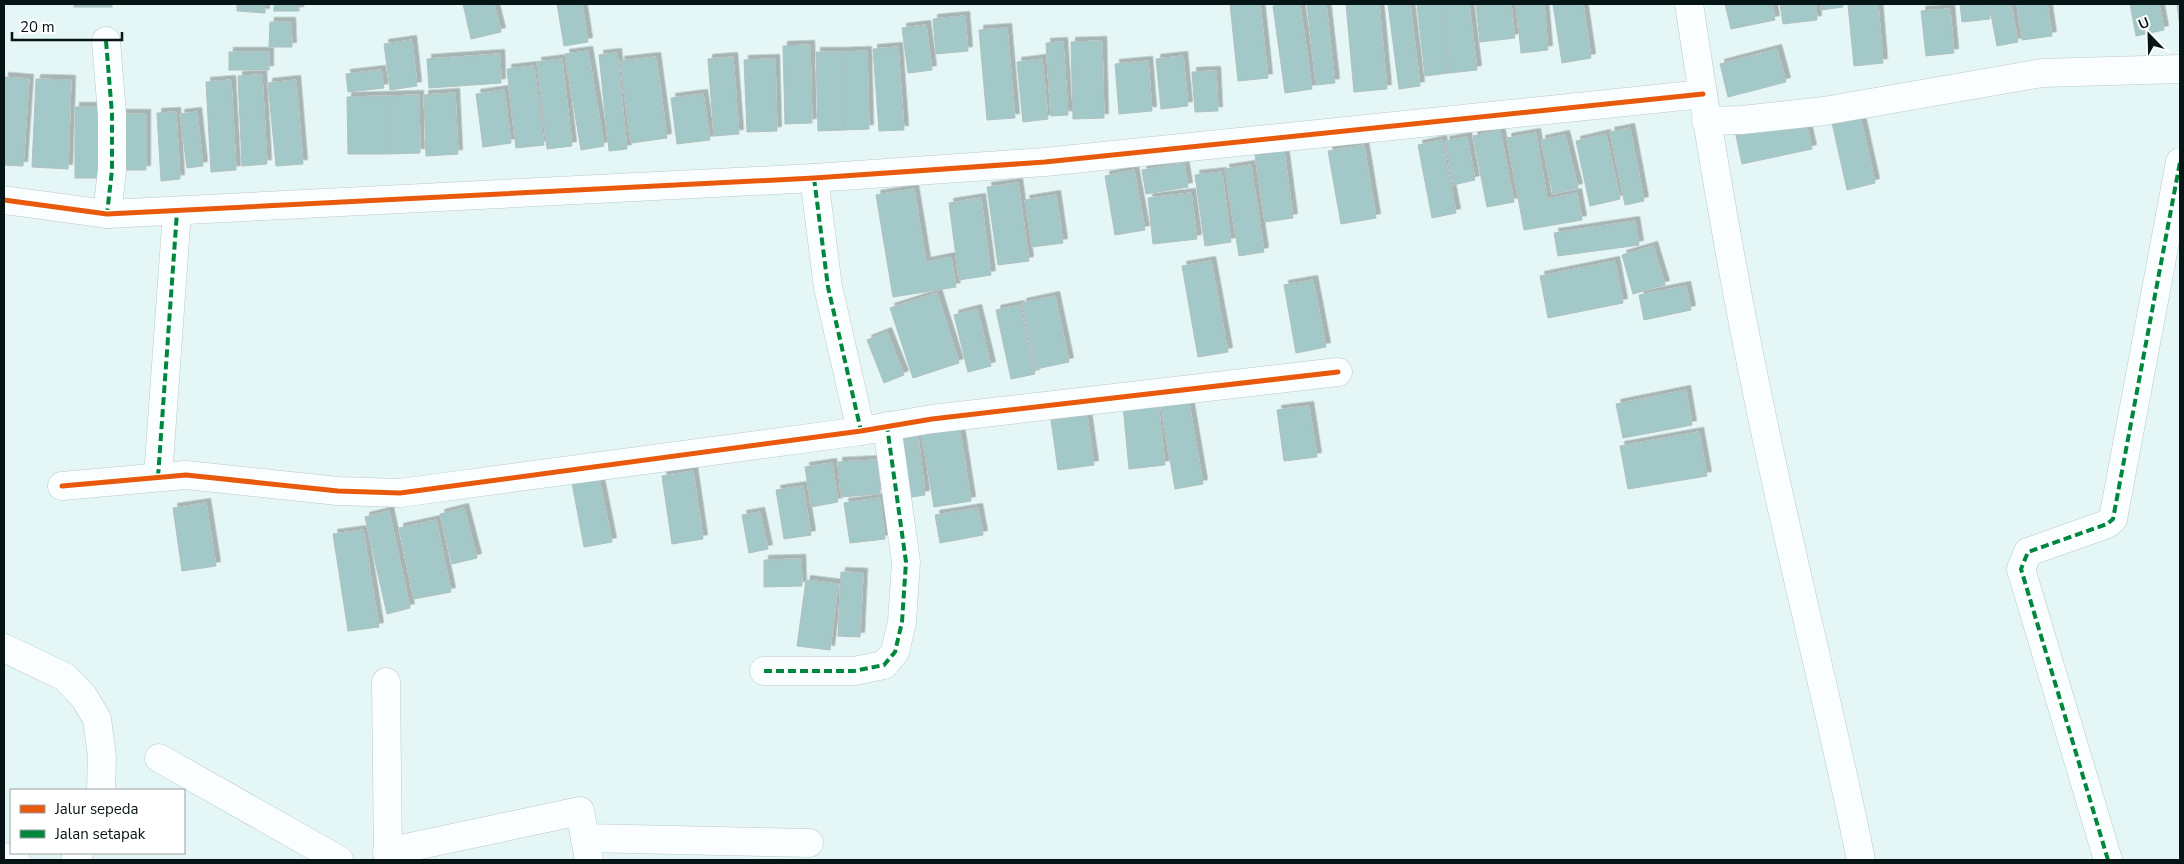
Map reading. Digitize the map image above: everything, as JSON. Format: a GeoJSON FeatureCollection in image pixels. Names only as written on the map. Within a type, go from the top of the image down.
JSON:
{"type":"FeatureCollection","features":[{"type":"Feature","properties":{"kind":"street"},"geometry":{"type":"LineString","coordinates":[[1689,4],[1706,121],[1759,402],[1840,756],[1861,860]]}},
{"type":"Feature","properties":{"kind":"street"},"geometry":{"type":"LineString","coordinates":[[106,41],[112,114],[112,170],[107,214]]}},
{"type":"Feature","properties":{"kind":"street"},"geometry":{"type":"LineString","coordinates":[[1706,121],[1742,120],[1824,111],[2042,73],[2180,69]]}},
{"type":"Feature","properties":{"kind":"street"},"geometry":{"type":"LineString","coordinates":[[4,200],[107,214],[177,212],[814,178],[1045,162],[1702,94]]}},
{"type":"Feature","properties":{"kind":"street"},"geometry":{"type":"LineString","coordinates":[[2108,860],[2021,570],[2028,552],[2107,524],[2113,519],[2180,162]]}},
{"type":"Feature","properties":{"kind":"street"},"geometry":{"type":"LineString","coordinates":[[764,671],[854,670],[884,665],[895,652],[902,622],[906,562],[874,429],[828,287],[814,178]]}},
{"type":"Feature","properties":{"kind":"street"},"geometry":{"type":"LineString","coordinates":[[158,477],[177,212]]}},
{"type":"Feature","properties":{"kind":"street"},"geometry":{"type":"LineString","coordinates":[[62,486],[186,475],[338,491],[400,493],[874,429],[932,419],[1338,372]]}},
{"type":"Feature","properties":{"kind":"street"},"geometry":{"type":"LineString","coordinates":[[4,648],[65,678],[84,697],[97,719],[102,757],[101,789]]}},
{"type":"Feature","properties":{"kind":"street"},"geometry":{"type":"LineString","coordinates":[[386,682],[387,856],[580,811],[587,849],[810,843]]}},
{"type":"Feature","properties":{"kind":"street"},"geometry":{"type":"LineString","coordinates":[[158,758],[338,860]]}},
{"type":"Feature","properties":{"kind":"street"},"geometry":{"type":"LineString","coordinates":[[4,857],[16,860]]}},
{"type":"Feature","properties":{"kind":"building"},"geometry":{"type":"Polygon","coordinates":[[[74,4],[112,4],[112,7],[74,7],[74,4]]]}},
{"type":"Feature","properties":{"kind":"building"},"geometry":{"type":"Polygon","coordinates":[[[237,4],[265,4],[265,13],[237,11],[237,4]]]}},
{"type":"Feature","properties":{"kind":"building"},"geometry":{"type":"Polygon","coordinates":[[[274,4],[299,4],[299,11],[274,11],[274,4]]]}},
{"type":"Feature","properties":{"kind":"building"},"geometry":{"type":"Polygon","coordinates":[[[463,4],[494,4],[501,32],[471,39],[463,4]]]}},
{"type":"Feature","properties":{"kind":"building"},"geometry":{"type":"Polygon","coordinates":[[[557,4],[582,4],[588,42],[564,46],[557,4]]]}},
{"type":"Feature","properties":{"kind":"building"},"geometry":{"type":"Polygon","coordinates":[[[1230,4],[1260,4],[1268,78],[1238,81],[1230,4]]]}},
{"type":"Feature","properties":{"kind":"building"},"geometry":{"type":"Polygon","coordinates":[[[1300,4],[1312,89],[1285,93],[1273,6],[1300,4]]]}},
{"type":"Feature","properties":{"kind":"building"},"geometry":{"type":"Polygon","coordinates":[[[1307,4],[1326,4],[1335,83],[1316,85],[1307,4]]]}},
{"type":"Feature","properties":{"kind":"building"},"geometry":{"type":"Polygon","coordinates":[[[1346,4],[1379,4],[1387,89],[1354,92],[1346,4]]]}},
{"type":"Feature","properties":{"kind":"building"},"geometry":{"type":"Polygon","coordinates":[[[1388,4],[1410,4],[1420,86],[1399,89],[1388,4]]]}},
{"type":"Feature","properties":{"kind":"building"},"geometry":{"type":"Polygon","coordinates":[[[1417,4],[1441,4],[1449,73],[1425,76],[1417,4]]]}},
{"type":"Feature","properties":{"kind":"building"},"geometry":{"type":"Polygon","coordinates":[[[1441,4],[1469,4],[1477,70],[1449,73],[1441,4]]]}},
{"type":"Feature","properties":{"kind":"building"},"geometry":{"type":"Polygon","coordinates":[[[1476,4],[1511,4],[1515,38],[1480,42],[1476,4]]]}},
{"type":"Feature","properties":{"kind":"building"},"geometry":{"type":"Polygon","coordinates":[[[1516,4],[1544,4],[1548,50],[1521,53],[1516,4]]]}},
{"type":"Feature","properties":{"kind":"building"},"geometry":{"type":"Polygon","coordinates":[[[1553,4],[1583,4],[1591,58],[1562,63],[1553,4]]]}},
{"type":"Feature","properties":{"kind":"building"},"geometry":{"type":"Polygon","coordinates":[[[1725,4],[1772,4],[1775,20],[1731,29],[1725,4]]]}},
{"type":"Feature","properties":{"kind":"building"},"geometry":{"type":"Polygon","coordinates":[[[1780,4],[1816,4],[1817,20],[1783,24],[1780,4]]]}},
{"type":"Feature","properties":{"kind":"building"},"geometry":{"type":"Polygon","coordinates":[[[1821,4],[1843,4],[1843,7],[1821,10],[1821,4]]]}},
{"type":"Feature","properties":{"kind":"building"},"geometry":{"type":"Polygon","coordinates":[[[1878,4],[1883,63],[1854,66],[1848,5],[1878,4]]]}},
{"type":"Feature","properties":{"kind":"building"},"geometry":{"type":"Polygon","coordinates":[[[1960,4],[1988,4],[1990,19],[1962,22],[1960,4]]]}},
{"type":"Feature","properties":{"kind":"building"},"geometry":{"type":"Polygon","coordinates":[[[1989,4],[2011,4],[2018,42],[1997,46],[1989,4]]]}},
{"type":"Feature","properties":{"kind":"building"},"geometry":{"type":"Polygon","coordinates":[[[2017,4],[2047,4],[2052,36],[2022,40],[2017,4]]]}},
{"type":"Feature","properties":{"kind":"building"},"geometry":{"type":"Polygon","coordinates":[[[2130,4],[2159,4],[2164,30],[2136,36],[2130,4]]]}},
{"type":"Feature","properties":{"kind":"building"},"geometry":{"type":"Polygon","coordinates":[[[2177,4],[2180,4],[2180,28],[2177,4]]]}},
{"type":"Feature","properties":{"kind":"building"},"geometry":{"type":"Polygon","coordinates":[[[1950,9],[1954,53],[1926,56],[1921,11],[1950,9]]]}},
{"type":"Feature","properties":{"kind":"building"},"geometry":{"type":"Polygon","coordinates":[[[965,16],[968,51],[936,54],[933,19],[965,16]]]}},
{"type":"Feature","properties":{"kind":"building"},"geometry":{"type":"Polygon","coordinates":[[[270,22],[291,22],[292,47],[269,47],[270,22]]]}},
{"type":"Feature","properties":{"kind":"building"},"geometry":{"type":"Polygon","coordinates":[[[926,25],[932,70],[908,73],[902,28],[926,25]]]}},
{"type":"Feature","properties":{"kind":"building"},"geometry":{"type":"Polygon","coordinates":[[[1007,28],[1015,118],[987,120],[979,30],[1007,28]]]}},
{"type":"Feature","properties":{"kind":"building"},"geometry":{"type":"Polygon","coordinates":[[[412,40],[417,86],[390,90],[384,44],[412,40]]]}},
{"type":"Feature","properties":{"kind":"building"},"geometry":{"type":"Polygon","coordinates":[[[1102,41],[1104,118],[1073,119],[1071,42],[1102,41]]]}},
{"type":"Feature","properties":{"kind":"building"},"geometry":{"type":"Polygon","coordinates":[[[1063,42],[1068,115],[1051,116],[1046,43],[1063,42]]]}},
{"type":"Feature","properties":{"kind":"building"},"geometry":{"type":"Polygon","coordinates":[[[810,45],[812,123],[785,124],[783,46],[810,45]]]}},
{"type":"Feature","properties":{"kind":"building"},"geometry":{"type":"Polygon","coordinates":[[[898,47],[904,130],[879,131],[873,49],[898,47]]]}},
{"type":"Feature","properties":{"kind":"building"},"geometry":{"type":"Polygon","coordinates":[[[1777,49],[1786,82],[1728,97],[1720,64],[1777,49]]]}},
{"type":"Feature","properties":{"kind":"building"},"geometry":{"type":"Polygon","coordinates":[[[588,51],[604,146],[581,150],[565,54],[588,51]]]}},
{"type":"Feature","properties":{"kind":"building"},"geometry":{"type":"Polygon","coordinates":[[[867,51],[869,129],[844,130],[842,52],[867,51]]]}},
{"type":"Feature","properties":{"kind":"building"},"geometry":{"type":"Polygon","coordinates":[[[229,52],[269,52],[269,70],[229,70],[229,52]]]}},
{"type":"Feature","properties":{"kind":"building"},"geometry":{"type":"Polygon","coordinates":[[[816,52],[842,52],[844,130],[818,131],[816,52]]]}},
{"type":"Feature","properties":{"kind":"building"},"geometry":{"type":"Polygon","coordinates":[[[617,53],[627,149],[609,151],[599,55],[617,53]]]}},
{"type":"Feature","properties":{"kind":"building"},"geometry":{"type":"Polygon","coordinates":[[[500,54],[501,83],[429,88],[427,59],[500,54]]]}},
{"type":"Feature","properties":{"kind":"building"},"geometry":{"type":"Polygon","coordinates":[[[1183,56],[1188,106],[1161,109],[1156,59],[1183,56]]]}},
{"type":"Feature","properties":{"kind":"building"},"geometry":{"type":"Polygon","coordinates":[[[656,57],[667,138],[631,143],[620,61],[656,57]]]}},
{"type":"Feature","properties":{"kind":"building"},"geometry":{"type":"Polygon","coordinates":[[[733,57],[739,134],[714,136],[708,59],[733,57]]]}},
{"type":"Feature","properties":{"kind":"building"},"geometry":{"type":"Polygon","coordinates":[[[562,59],[572,146],[547,149],[537,62],[562,59]]]}},
{"type":"Feature","properties":{"kind":"building"},"geometry":{"type":"Polygon","coordinates":[[[775,59],[777,131],[747,132],[744,60],[775,59]]]}},
{"type":"Feature","properties":{"kind":"building"},"geometry":{"type":"Polygon","coordinates":[[[1042,59],[1048,119],[1023,122],[1017,62],[1042,59]]]}},
{"type":"Feature","properties":{"kind":"building"},"geometry":{"type":"Polygon","coordinates":[[[1148,61],[1152,111],[1119,114],[1115,64],[1148,61]]]}},
{"type":"Feature","properties":{"kind":"building"},"geometry":{"type":"Polygon","coordinates":[[[534,66],[544,145],[516,148],[507,69],[534,66]]]}},
{"type":"Feature","properties":{"kind":"building"},"geometry":{"type":"Polygon","coordinates":[[[381,70],[384,88],[348,92],[346,74],[381,70]]]}},
{"type":"Feature","properties":{"kind":"building"},"geometry":{"type":"Polygon","coordinates":[[[1216,71],[1218,111],[1195,112],[1192,72],[1216,71]]]}},
{"type":"Feature","properties":{"kind":"building"},"geometry":{"type":"Polygon","coordinates":[[[262,75],[267,164],[242,166],[238,76],[262,75]]]}},
{"type":"Feature","properties":{"kind":"building"},"geometry":{"type":"Polygon","coordinates":[[[4,77],[29,79],[23,166],[4,165],[4,77]]]}},
{"type":"Feature","properties":{"kind":"building"},"geometry":{"type":"Polygon","coordinates":[[[36,79],[71,80],[68,169],[32,167],[36,79]]]}},
{"type":"Feature","properties":{"kind":"building"},"geometry":{"type":"Polygon","coordinates":[[[231,80],[236,170],[211,172],[206,82],[231,80]]]}},
{"type":"Feature","properties":{"kind":"building"},"geometry":{"type":"Polygon","coordinates":[[[296,80],[303,164],[276,166],[268,83],[296,80]]]}},
{"type":"Feature","properties":{"kind":"building"},"geometry":{"type":"Polygon","coordinates":[[[504,90],[511,143],[483,147],[476,94],[504,90]]]}},
{"type":"Feature","properties":{"kind":"building"},"geometry":{"type":"Polygon","coordinates":[[[455,93],[458,154],[426,156],[424,95],[455,93]]]}},
{"type":"Feature","properties":{"kind":"building"},"geometry":{"type":"Polygon","coordinates":[[[703,94],[710,140],[677,144],[671,98],[703,94]]]}},
{"type":"Feature","properties":{"kind":"building"},"geometry":{"type":"Polygon","coordinates":[[[419,95],[420,153],[386,154],[385,96],[419,95]]]}},
{"type":"Feature","properties":{"kind":"building"},"geometry":{"type":"Polygon","coordinates":[[[385,96],[386,154],[348,154],[347,97],[385,96]]]}},
{"type":"Feature","properties":{"kind":"building"},"geometry":{"type":"Polygon","coordinates":[[[75,107],[108,107],[108,178],[75,178],[75,107]]]}},
{"type":"Feature","properties":{"kind":"building"},"geometry":{"type":"Polygon","coordinates":[[[1859,111],[1875,183],[1847,190],[1831,118],[1859,111]]]}},
{"type":"Feature","properties":{"kind":"building"},"geometry":{"type":"Polygon","coordinates":[[[176,112],[180,179],[161,181],[157,113],[176,112]]]}},
{"type":"Feature","properties":{"kind":"building"},"geometry":{"type":"Polygon","coordinates":[[[197,112],[203,166],[187,168],[180,114],[197,112]]]}},
{"type":"Feature","properties":{"kind":"building"},"geometry":{"type":"Polygon","coordinates":[[[119,114],[146,114],[146,170],[120,170],[119,114]]]}},
{"type":"Feature","properties":{"kind":"building"},"geometry":{"type":"Polygon","coordinates":[[[1804,115],[1812,149],[1742,164],[1735,131],[1804,115]]]}},
{"type":"Feature","properties":{"kind":"building"},"geometry":{"type":"Polygon","coordinates":[[[1630,128],[1644,201],[1625,205],[1610,132],[1630,128]]]}},
{"type":"Feature","properties":{"kind":"building"},"geometry":{"type":"Polygon","coordinates":[[[1500,130],[1514,202],[1487,207],[1473,136],[1500,130]]]}},
{"type":"Feature","properties":{"kind":"building"},"geometry":{"type":"Polygon","coordinates":[[[1536,133],[1547,199],[1577,193],[1582,220],[1524,230],[1507,138],[1536,133]]]}},
{"type":"Feature","properties":{"kind":"building"},"geometry":{"type":"Polygon","coordinates":[[[1606,134],[1620,199],[1590,206],[1576,141],[1606,134]]]}},
{"type":"Feature","properties":{"kind":"building"},"geometry":{"type":"Polygon","coordinates":[[[1565,135],[1578,188],[1553,194],[1541,140],[1565,135]]]}},
{"type":"Feature","properties":{"kind":"building"},"geometry":{"type":"Polygon","coordinates":[[[1467,137],[1475,180],[1453,185],[1445,141],[1467,137]]]}},
{"type":"Feature","properties":{"kind":"building"},"geometry":{"type":"Polygon","coordinates":[[[1442,140],[1456,213],[1432,218],[1418,145],[1442,140]]]}},
{"type":"Feature","properties":{"kind":"building"},"geometry":{"type":"Polygon","coordinates":[[[1364,145],[1376,218],[1341,224],[1328,151],[1364,145]]]}},
{"type":"Feature","properties":{"kind":"building"},"geometry":{"type":"Polygon","coordinates":[[[1284,151],[1293,218],[1265,222],[1255,155],[1284,151]]]}},
{"type":"Feature","properties":{"kind":"building"},"geometry":{"type":"Polygon","coordinates":[[[1184,163],[1188,187],[1146,194],[1142,170],[1184,163]]]}},
{"type":"Feature","properties":{"kind":"building"},"geometry":{"type":"Polygon","coordinates":[[[1251,165],[1264,252],[1239,256],[1225,169],[1251,165]]]}},
{"type":"Feature","properties":{"kind":"building"},"geometry":{"type":"Polygon","coordinates":[[[1134,170],[1145,230],[1115,235],[1105,176],[1134,170]]]}},
{"type":"Feature","properties":{"kind":"building"},"geometry":{"type":"Polygon","coordinates":[[[1222,172],[1231,242],[1205,246],[1195,175],[1222,172]]]}},
{"type":"Feature","properties":{"kind":"building"},"geometry":{"type":"Polygon","coordinates":[[[1018,183],[1029,261],[998,265],[987,187],[1018,183]]]}},
{"type":"Feature","properties":{"kind":"building"},"geometry":{"type":"Polygon","coordinates":[[[914,189],[926,262],[951,257],[956,287],[893,297],[876,195],[914,189]]]}},
{"type":"Feature","properties":{"kind":"building"},"geometry":{"type":"Polygon","coordinates":[[[1191,193],[1197,239],[1153,244],[1148,198],[1191,193]]]}},
{"type":"Feature","properties":{"kind":"building"},"geometry":{"type":"Polygon","coordinates":[[[1056,195],[1063,243],[1032,247],[1025,200],[1056,195]]]}},
{"type":"Feature","properties":{"kind":"building"},"geometry":{"type":"Polygon","coordinates":[[[981,198],[991,275],[959,280],[949,203],[981,198]]]}},
{"type":"Feature","properties":{"kind":"building"},"geometry":{"type":"Polygon","coordinates":[[[1635,221],[1639,245],[1558,256],[1554,233],[1635,221]]]}},
{"type":"Feature","properties":{"kind":"building"},"geometry":{"type":"Polygon","coordinates":[[[1653,246],[1665,285],[1633,294],[1622,255],[1653,246]]]}},
{"type":"Feature","properties":{"kind":"building"},"geometry":{"type":"Polygon","coordinates":[[[1211,261],[1228,352],[1198,357],[1182,266],[1211,261]]]}},
{"type":"Feature","properties":{"kind":"building"},"geometry":{"type":"Polygon","coordinates":[[[1615,261],[1623,303],[1548,318],[1540,276],[1615,261]]]}},
{"type":"Feature","properties":{"kind":"building"},"geometry":{"type":"Polygon","coordinates":[[[1313,280],[1326,347],[1296,353],[1284,285],[1313,280]]]}},
{"type":"Feature","properties":{"kind":"building"},"geometry":{"type":"Polygon","coordinates":[[[1686,286],[1691,310],[1644,320],[1639,295],[1686,286]]]}},
{"type":"Feature","properties":{"kind":"building"},"geometry":{"type":"Polygon","coordinates":[[[937,293],[959,363],[913,378],[890,308],[937,293]]]}},
{"type":"Feature","properties":{"kind":"building"},"geometry":{"type":"Polygon","coordinates":[[[1055,296],[1069,362],[1036,369],[1022,303],[1055,296]]]}},
{"type":"Feature","properties":{"kind":"building"},"geometry":{"type":"Polygon","coordinates":[[[1020,305],[1035,374],[1011,379],[996,310],[1020,305]]]}},
{"type":"Feature","properties":{"kind":"building"},"geometry":{"type":"Polygon","coordinates":[[[977,309],[991,366],[968,372],[954,315],[977,309]]]}},
{"type":"Feature","properties":{"kind":"building"},"geometry":{"type":"Polygon","coordinates":[[[887,332],[904,375],[884,383],[867,340],[887,332]]]}},
{"type":"Feature","properties":{"kind":"building"},"geometry":{"type":"Polygon","coordinates":[[[1686,390],[1692,425],[1623,438],[1616,404],[1686,390]]]}},
{"type":"Feature","properties":{"kind":"building"},"geometry":{"type":"Polygon","coordinates":[[[1188,397],[1203,484],[1175,489],[1160,402],[1188,397]]]}},
{"type":"Feature","properties":{"kind":"building"},"geometry":{"type":"Polygon","coordinates":[[[1158,402],[1165,465],[1129,469],[1123,406],[1158,402]]]}},
{"type":"Feature","properties":{"kind":"building"},"geometry":{"type":"Polygon","coordinates":[[[1309,406],[1317,457],[1284,461],[1277,410],[1309,406]]]}},
{"type":"Feature","properties":{"kind":"building"},"geometry":{"type":"Polygon","coordinates":[[[1087,415],[1094,465],[1058,470],[1051,420],[1087,415]]]}},
{"type":"Feature","properties":{"kind":"building"},"geometry":{"type":"Polygon","coordinates":[[[959,424],[971,501],[934,507],[921,430],[959,424]]]}},
{"type":"Feature","properties":{"kind":"building"},"geometry":{"type":"Polygon","coordinates":[[[917,428],[919,444],[892,447],[890,432],[917,428]]]}},
{"type":"Feature","properties":{"kind":"building"},"geometry":{"type":"Polygon","coordinates":[[[1699,432],[1707,476],[1628,489],[1620,446],[1699,432]]]}},
{"type":"Feature","properties":{"kind":"building"},"geometry":{"type":"Polygon","coordinates":[[[919,444],[925,495],[899,499],[892,447],[919,444]]]}},
{"type":"Feature","properties":{"kind":"building"},"geometry":{"type":"Polygon","coordinates":[[[878,460],[880,494],[841,497],[838,462],[878,460]]]}},
{"type":"Feature","properties":{"kind":"building"},"geometry":{"type":"Polygon","coordinates":[[[832,463],[838,502],[811,507],[805,467],[832,463]]]}},
{"type":"Feature","properties":{"kind":"building"},"geometry":{"type":"Polygon","coordinates":[[[693,471],[703,539],[672,544],[662,476],[693,471]]]}},
{"type":"Feature","properties":{"kind":"building"},"geometry":{"type":"Polygon","coordinates":[[[599,478],[612,542],[584,547],[572,483],[599,478]]]}},
{"type":"Feature","properties":{"kind":"building"},"geometry":{"type":"Polygon","coordinates":[[[803,486],[811,535],[784,539],[776,490],[803,486]]]}},
{"type":"Feature","properties":{"kind":"building"},"geometry":{"type":"Polygon","coordinates":[[[880,498],[885,539],[850,543],[844,503],[880,498]]]}},
{"type":"Feature","properties":{"kind":"building"},"geometry":{"type":"Polygon","coordinates":[[[206,503],[216,566],[182,571],[173,508],[206,503]]]}},
{"type":"Feature","properties":{"kind":"building"},"geometry":{"type":"Polygon","coordinates":[[[464,508],[477,558],[452,564],[440,514],[464,508]]]}},
{"type":"Feature","properties":{"kind":"building"},"geometry":{"type":"Polygon","coordinates":[[[978,508],[983,535],[940,543],[935,515],[978,508]]]}},
{"type":"Feature","properties":{"kind":"building"},"geometry":{"type":"Polygon","coordinates":[[[389,511],[410,608],[387,614],[365,517],[389,511]]]}},
{"type":"Feature","properties":{"kind":"building"},"geometry":{"type":"Polygon","coordinates":[[[760,512],[768,549],[749,553],[742,515],[760,512]]]}},
{"type":"Feature","properties":{"kind":"building"},"geometry":{"type":"Polygon","coordinates":[[[436,520],[451,592],[414,599],[399,528],[436,520]]]}},
{"type":"Feature","properties":{"kind":"building"},"geometry":{"type":"Polygon","coordinates":[[[363,530],[379,627],[348,631],[333,534],[363,530]]]}},
{"type":"Feature","properties":{"kind":"building"},"geometry":{"type":"Polygon","coordinates":[[[801,559],[802,586],[764,587],[764,560],[801,559]]]}},
{"type":"Feature","properties":{"kind":"building"},"geometry":{"type":"Polygon","coordinates":[[[841,572],[863,573],[860,637],[838,636],[841,572]]]}},
{"type":"Feature","properties":{"kind":"building"},"geometry":{"type":"Polygon","coordinates":[[[806,580],[838,584],[830,650],[797,646],[806,580]]]}},
{"type":"Feature","properties":{"kind":"marked path"},"geometry":{"type":"LineString","coordinates":[[106,41],[112,114],[112,170],[107,214]]}},
{"type":"Feature","properties":{"kind":"marked path"},"geometry":{"type":"LineString","coordinates":[[2108,860],[2021,569],[2028,552],[2107,524],[2113,519],[2180,162]]}},
{"type":"Feature","properties":{"kind":"marked path"},"geometry":{"type":"LineString","coordinates":[[814,178],[828,287],[861,431]]}},
{"type":"Feature","properties":{"kind":"marked path"},"geometry":{"type":"LineString","coordinates":[[158,477],[177,212]]}},
{"type":"Feature","properties":{"kind":"marked path"},"geometry":{"type":"LineString","coordinates":[[764,671],[854,671],[884,665],[895,652],[902,622],[906,562],[887,426]]}},
{"type":"Feature","properties":{"kind":"cycle path"},"geometry":{"type":"LineString","coordinates":[[4,200],[107,214],[814,178],[1045,162],[1703,94]]}},
{"type":"Feature","properties":{"kind":"cycle path"},"geometry":{"type":"LineString","coordinates":[[62,486],[186,475],[338,491],[400,493],[861,431],[932,419],[1338,372]]}}]}
